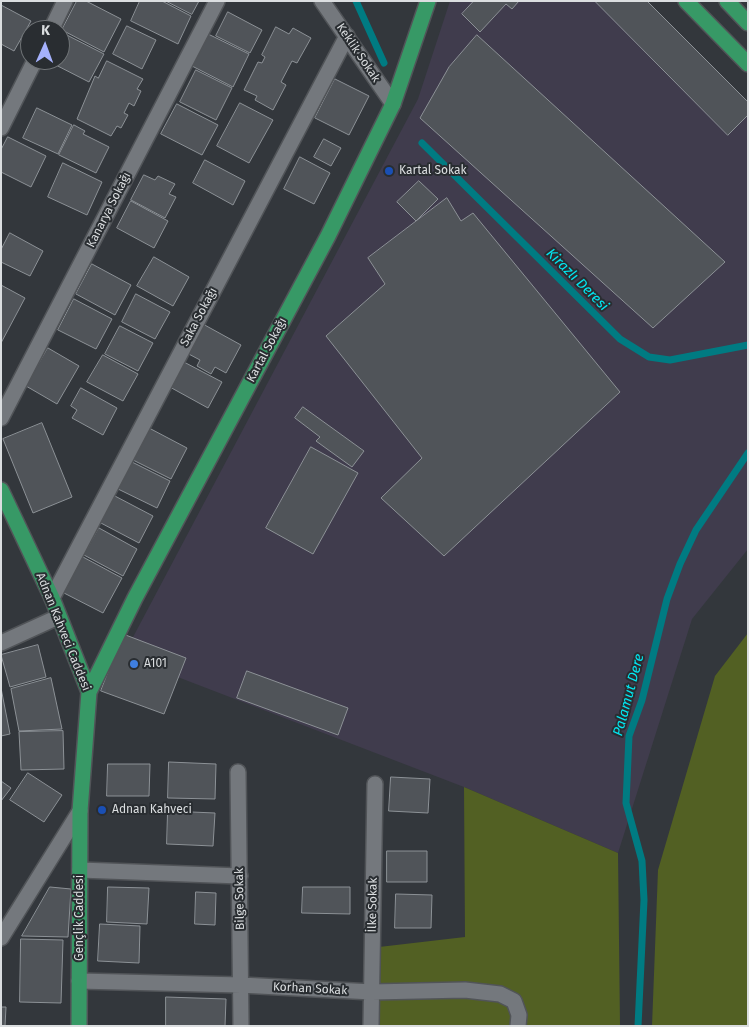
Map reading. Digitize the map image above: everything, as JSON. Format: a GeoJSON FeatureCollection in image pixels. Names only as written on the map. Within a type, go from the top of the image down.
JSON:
{"type":"FeatureCollection","features":[{"type":"Feature","properties":{"kind":"main road","name":"Kartal Sokağı"},"geometry":{"type":"LineString","coordinates":[[88,692],[135,598],[328,236],[393,104],[428,1]]}},
{"type":"Feature","properties":{"kind":"main road"},"geometry":{"type":"LineString","coordinates":[[686,1],[748,64]]}},
{"type":"Feature","properties":{"kind":"main road"},"geometry":{"type":"LineString","coordinates":[[727,1],[748,23]]}},
{"type":"Feature","properties":{"kind":"main road","name":"Adnan Kahveci Caddesi"},"geometry":{"type":"LineString","coordinates":[[1,490],[4,507],[52,598],[88,692],[80,811]]}},
{"type":"Feature","properties":{"kind":"main road","name":"Gençlik Caddesi"},"geometry":{"type":"LineString","coordinates":[[79,1026],[80,811]]}},
{"type":"Feature","properties":{"kind":"street"},"geometry":{"type":"LineString","coordinates":[[55,20],[65,1]]}},
{"type":"Feature","properties":{"kind":"street","name":"Kanarya Sokağı"},"geometry":{"type":"LineString","coordinates":[[1,418],[217,1]]}},
{"type":"Feature","properties":{"kind":"street","name":"Keklik Sokak"},"geometry":{"type":"LineString","coordinates":[[322,1],[393,104]]}},
{"type":"Feature","properties":{"kind":"street","name":"Saka Sokağı"},"geometry":{"type":"LineString","coordinates":[[52,598],[347,36]]}},
{"type":"Feature","properties":{"kind":"street"},"geometry":{"type":"LineString","coordinates":[[1,128],[30,70]]}},
{"type":"Feature","properties":{"kind":"street"},"geometry":{"type":"LineString","coordinates":[[1,643],[58,617]]}},
{"type":"Feature","properties":{"kind":"street","name":"Bilge Sokak"},"geometry":{"type":"LineString","coordinates":[[238,772],[241,1026]]}},
{"type":"Feature","properties":{"kind":"street","name":"İlke Sokak"},"geometry":{"type":"LineString","coordinates":[[371,1026],[375,784]]}},
{"type":"Feature","properties":{"kind":"street","name":"Adnan Kahveci Caddesi"},"geometry":{"type":"LineString","coordinates":[[1,938],[80,811]]}},
{"type":"Feature","properties":{"kind":"street"},"geometry":{"type":"LineString","coordinates":[[80,870],[240,876]]}},
{"type":"Feature","properties":{"kind":"street","name":"Korhan Sokak"},"geometry":{"type":"LineString","coordinates":[[79,981],[241,985],[372,992],[465,990],[500,994],[514,1001],[519,1015],[518,1026]]}},
{"type":"Feature","properties":{"kind":"shaded area"},"geometry":{"type":"Polygon","coordinates":[[[450,1],[640,1],[748,109],[748,549],[692,619],[618,853],[464,787],[123,656],[418,99],[450,1]]]}},
{"type":"Feature","properties":{"kind":"green space"},"geometry":{"type":"Polygon","coordinates":[[[748,633],[748,1026],[652,1026],[658,870],[715,676],[748,633]]]}},
{"type":"Feature","properties":{"kind":"green space"},"geometry":{"type":"Polygon","coordinates":[[[464,787],[618,853],[620,1026],[378,1026],[379,947],[465,937],[464,787]]]}},
{"type":"Feature","properties":{"kind":"building"},"geometry":{"type":"Polygon","coordinates":[[[77,1],[86,1],[121,19],[104,52],[70,34],[70,20],[67,20],[77,1]]]}},
{"type":"Feature","properties":{"kind":"building"},"geometry":{"type":"Polygon","coordinates":[[[140,1],[162,1],[191,16],[178,44],[131,21],[140,1]]]}},
{"type":"Feature","properties":{"kind":"building"},"geometry":{"type":"Polygon","coordinates":[[[166,1],[199,1],[192,14],[166,1]]]}},
{"type":"Feature","properties":{"kind":"building"},"geometry":{"type":"Polygon","coordinates":[[[474,1],[519,1],[512,9],[506,4],[480,32],[462,14],[474,1]]]}},
{"type":"Feature","properties":{"kind":"building"},"geometry":{"type":"Polygon","coordinates":[[[595,1],[647,1],[748,102],[748,115],[728,135],[595,1]]]}},
{"type":"Feature","properties":{"kind":"building"},"geometry":{"type":"Polygon","coordinates":[[[1,5],[29,20],[20,20],[20,40],[14,51],[1,44],[1,5]]]}},
{"type":"Feature","properties":{"kind":"building"},"geometry":{"type":"Polygon","coordinates":[[[228,12],[262,30],[250,53],[216,36],[228,12]]]}},
{"type":"Feature","properties":{"kind":"building"},"geometry":{"type":"Polygon","coordinates":[[[127,26],[156,40],[142,69],[113,54],[127,26]]]}},
{"type":"Feature","properties":{"kind":"building"},"geometry":{"type":"Polygon","coordinates":[[[276,27],[289,34],[293,28],[311,38],[297,63],[292,61],[281,82],[286,85],[273,110],[255,100],[257,96],[244,90],[258,62],[262,63],[265,57],[262,55],[276,27]]]}},
{"type":"Feature","properties":{"kind":"building"},"geometry":{"type":"Polygon","coordinates":[[[208,34],[249,54],[233,87],[192,66],[208,34]]]}},
{"type":"Feature","properties":{"kind":"building"},"geometry":{"type":"Polygon","coordinates":[[[477,35],[725,262],[653,328],[420,118],[449,67],[477,35]]]}},
{"type":"Feature","properties":{"kind":"building"},"geometry":{"type":"Polygon","coordinates":[[[70,37],[104,54],[89,82],[66,70],[70,70],[70,37]]]}},
{"type":"Feature","properties":{"kind":"building"},"geometry":{"type":"Polygon","coordinates":[[[107,61],[143,79],[137,89],[141,91],[134,106],[129,103],[124,113],[128,115],[121,128],[117,126],[111,136],[77,119],[95,76],[98,78],[107,61]]]}},
{"type":"Feature","properties":{"kind":"building"},"geometry":{"type":"Polygon","coordinates":[[[196,70],[232,88],[216,120],[180,102],[196,70]]]}},
{"type":"Feature","properties":{"kind":"building"},"geometry":{"type":"Polygon","coordinates":[[[335,79],[369,96],[349,135],[315,118],[335,79]]]}},
{"type":"Feature","properties":{"kind":"building"},"geometry":{"type":"Polygon","coordinates":[[[240,103],[273,120],[249,163],[217,146],[240,103]]]}},
{"type":"Feature","properties":{"kind":"building"},"geometry":{"type":"Polygon","coordinates":[[[177,104],[218,125],[202,155],[161,134],[177,104]]]}},
{"type":"Feature","properties":{"kind":"building"},"geometry":{"type":"Polygon","coordinates":[[[37,108],[72,125],[58,154],[23,138],[37,108]]]}},
{"type":"Feature","properties":{"kind":"building"},"geometry":{"type":"Polygon","coordinates":[[[74,125],[85,131],[83,134],[109,147],[96,173],[59,155],[74,125]]]}},
{"type":"Feature","properties":{"kind":"building"},"geometry":{"type":"Polygon","coordinates":[[[8,137],[46,156],[31,187],[1,172],[1,150],[8,137]]]}},
{"type":"Feature","properties":{"kind":"building"},"geometry":{"type":"Polygon","coordinates":[[[324,139],[341,148],[331,166],[314,157],[324,139]]]}},
{"type":"Feature","properties":{"kind":"building"},"geometry":{"type":"Polygon","coordinates":[[[300,157],[330,173],[314,204],[284,189],[300,157]]]}},
{"type":"Feature","properties":{"kind":"building"},"geometry":{"type":"Polygon","coordinates":[[[205,160],[245,181],[233,205],[193,183],[205,160]]]}},
{"type":"Feature","properties":{"kind":"building"},"geometry":{"type":"Polygon","coordinates":[[[63,163],[102,182],[87,215],[48,197],[63,163]]]}},
{"type":"Feature","properties":{"kind":"building"},"geometry":{"type":"Polygon","coordinates":[[[144,175],[155,180],[158,176],[175,184],[169,194],[176,197],[165,218],[131,200],[144,175]]]}},
{"type":"Feature","properties":{"kind":"building"},"geometry":{"type":"Polygon","coordinates":[[[419,181],[438,199],[416,221],[397,202],[419,181]]]}},
{"type":"Feature","properties":{"kind":"building"},"geometry":{"type":"Polygon","coordinates":[[[447,198],[461,221],[473,213],[620,392],[444,556],[381,498],[422,458],[326,336],[385,284],[368,258],[447,198]]]}},
{"type":"Feature","properties":{"kind":"building"},"geometry":{"type":"Polygon","coordinates":[[[131,201],[168,221],[154,248],[117,228],[131,201]]]}},
{"type":"Feature","properties":{"kind":"building"},"geometry":{"type":"Polygon","coordinates":[[[10,233],[43,251],[30,276],[1,262],[1,250],[10,233]]]}},
{"type":"Feature","properties":{"kind":"building"},"geometry":{"type":"Polygon","coordinates":[[[154,257],[189,277],[173,306],[137,286],[154,257]]]}},
{"type":"Feature","properties":{"kind":"building"},"geometry":{"type":"Polygon","coordinates":[[[92,264],[131,285],[115,315],[76,294],[92,264]]]}},
{"type":"Feature","properties":{"kind":"building"},"geometry":{"type":"Polygon","coordinates":[[[1,285],[25,298],[1,343],[1,285]]]}},
{"type":"Feature","properties":{"kind":"building"},"geometry":{"type":"Polygon","coordinates":[[[136,294],[170,312],[155,339],[122,322],[136,294]]]}},
{"type":"Feature","properties":{"kind":"building"},"geometry":{"type":"Polygon","coordinates":[[[74,299],[112,319],[96,349],[58,330],[74,299]]]}},
{"type":"Feature","properties":{"kind":"building"},"geometry":{"type":"Polygon","coordinates":[[[201,323],[241,345],[226,373],[215,367],[211,374],[197,366],[200,360],[185,352],[201,323]]]}},
{"type":"Feature","properties":{"kind":"building"},"geometry":{"type":"Polygon","coordinates":[[[120,326],[153,343],[138,371],[105,354],[120,326]]]}},
{"type":"Feature","properties":{"kind":"building"},"geometry":{"type":"Polygon","coordinates":[[[48,348],[79,366],[57,404],[26,386],[48,348]]]}},
{"type":"Feature","properties":{"kind":"building"},"geometry":{"type":"Polygon","coordinates":[[[103,355],[138,374],[123,401],[87,382],[103,355]]]}},
{"type":"Feature","properties":{"kind":"building"},"geometry":{"type":"Polygon","coordinates":[[[182,361],[222,382],[208,408],[168,386],[182,361]]]}},
{"type":"Feature","properties":{"kind":"building"},"geometry":{"type":"Polygon","coordinates":[[[81,388],[117,408],[103,435],[72,418],[77,410],[71,406],[81,388]]]}},
{"type":"Feature","properties":{"kind":"building"},"geometry":{"type":"Polygon","coordinates":[[[303,407],[364,451],[352,467],[316,441],[320,437],[295,418],[303,407]]]}},
{"type":"Feature","properties":{"kind":"building"},"geometry":{"type":"Polygon","coordinates":[[[42,423],[72,497],[33,513],[3,439],[42,423]]]}},
{"type":"Feature","properties":{"kind":"building"},"geometry":{"type":"Polygon","coordinates":[[[149,428],[187,448],[171,479],[133,460],[149,428]]]}},
{"type":"Feature","properties":{"kind":"building"},"geometry":{"type":"Polygon","coordinates":[[[311,447],[358,473],[313,554],[266,528],[311,447]]]}},
{"type":"Feature","properties":{"kind":"building"},"geometry":{"type":"Polygon","coordinates":[[[132,462],[170,481],[157,508],[118,489],[132,462]]]}},
{"type":"Feature","properties":{"kind":"building"},"geometry":{"type":"Polygon","coordinates":[[[113,495],[153,516],[139,543],[99,522],[113,495]]]}},
{"type":"Feature","properties":{"kind":"building"},"geometry":{"type":"Polygon","coordinates":[[[99,528],[137,549],[123,576],[84,555],[99,528]]]}},
{"type":"Feature","properties":{"kind":"building"},"geometry":{"type":"Polygon","coordinates":[[[83,557],[122,578],[103,613],[64,593],[83,557]]]}},
{"type":"Feature","properties":{"kind":"building"},"geometry":{"type":"Polygon","coordinates":[[[123,634],[186,658],[164,714],[101,691],[123,634]]]}},
{"type":"Feature","properties":{"kind":"building"},"geometry":{"type":"Polygon","coordinates":[[[38,645],[46,677],[10,687],[1,655],[38,645]]]}},
{"type":"Feature","properties":{"kind":"building"},"geometry":{"type":"Polygon","coordinates":[[[247,671],[348,708],[338,735],[237,698],[247,671]]]}},
{"type":"Feature","properties":{"kind":"building"},"geometry":{"type":"Polygon","coordinates":[[[51,678],[62,729],[19,731],[11,689],[51,678]]]}},
{"type":"Feature","properties":{"kind":"building"},"geometry":{"type":"Polygon","coordinates":[[[1,688],[10,734],[1,736],[1,688]]]}},
{"type":"Feature","properties":{"kind":"building"},"geometry":{"type":"Polygon","coordinates":[[[63,731],[64,769],[21,770],[19,732],[63,731]]]}},
{"type":"Feature","properties":{"kind":"building"},"geometry":{"type":"Polygon","coordinates":[[[169,762],[216,764],[215,799],[168,798],[169,762]]]}},
{"type":"Feature","properties":{"kind":"building"},"geometry":{"type":"Polygon","coordinates":[[[108,764],[150,764],[149,796],[107,796],[108,764]]]}},
{"type":"Feature","properties":{"kind":"building"},"geometry":{"type":"Polygon","coordinates":[[[28,773],[62,795],[44,822],[10,800],[28,773]]]}},
{"type":"Feature","properties":{"kind":"building"},"geometry":{"type":"Polygon","coordinates":[[[391,777],[430,779],[428,813],[389,811],[391,777]]]}},
{"type":"Feature","properties":{"kind":"building"},"geometry":{"type":"Polygon","coordinates":[[[1,781],[11,788],[1,801],[1,781]]]}},
{"type":"Feature","properties":{"kind":"building"},"geometry":{"type":"Polygon","coordinates":[[[168,811],[215,813],[213,846],[167,844],[168,811]]]}},
{"type":"Feature","properties":{"kind":"building"},"geometry":{"type":"Polygon","coordinates":[[[387,851],[427,851],[427,882],[387,882],[387,851]]]}},
{"type":"Feature","properties":{"kind":"building"},"geometry":{"type":"Polygon","coordinates":[[[50,887],[71,889],[68,937],[22,936],[50,887]]]}},
{"type":"Feature","properties":{"kind":"building"},"geometry":{"type":"Polygon","coordinates":[[[108,887],[149,888],[147,924],[107,922],[108,887]]]}},
{"type":"Feature","properties":{"kind":"building"},"geometry":{"type":"Polygon","coordinates":[[[303,887],[350,887],[350,914],[302,913],[303,887]]]}},
{"type":"Feature","properties":{"kind":"building"},"geometry":{"type":"Polygon","coordinates":[[[196,892],[216,893],[215,925],[195,924],[196,892]]]}},
{"type":"Feature","properties":{"kind":"building"},"geometry":{"type":"Polygon","coordinates":[[[396,894],[432,895],[431,928],[395,928],[396,894]]]}},
{"type":"Feature","properties":{"kind":"building"},"geometry":{"type":"Polygon","coordinates":[[[100,924],[140,926],[139,963],[98,961],[100,924]]]}},
{"type":"Feature","properties":{"kind":"building"},"geometry":{"type":"Polygon","coordinates":[[[21,939],[63,940],[61,1003],[20,1002],[21,939]]]}},
{"type":"Feature","properties":{"kind":"building"},"geometry":{"type":"Polygon","coordinates":[[[166,997],[226,999],[225,1026],[166,1026],[166,997]]]}},
{"type":"Feature","properties":{"kind":"building"},"geometry":{"type":"Polygon","coordinates":[[[1,1007],[6,1007],[5,1026],[1,1026],[1,1007]]]}},
{"type":"Feature","properties":{"kind":"waterway","name":"Kirazlı Deresi"},"geometry":{"type":"LineString","coordinates":[[356,1],[384,63]]}},
{"type":"Feature","properties":{"kind":"waterway","name":"Kirazlı Deresi"},"geometry":{"type":"LineString","coordinates":[[422,143],[620,339],[649,357],[670,360],[748,345]]}},
{"type":"Feature","properties":{"kind":"waterway","name":"Palamut Dere"},"geometry":{"type":"LineString","coordinates":[[638,1026],[644,900],[642,861],[626,803],[629,736],[642,700],[667,599],[680,564],[696,530],[748,453]]}},
{"type":"Feature","properties":{"kind":"place","name":"Kartal Sokak"},"geometry":{"type":"Point","coordinates":[389,171]}},
{"type":"Feature","properties":{"kind":"place","name":"A101"},"geometry":{"type":"Point","coordinates":[134,664]}},
{"type":"Feature","properties":{"kind":"place","name":"Adnan Kahveci"},"geometry":{"type":"Point","coordinates":[102,810]}}]}
